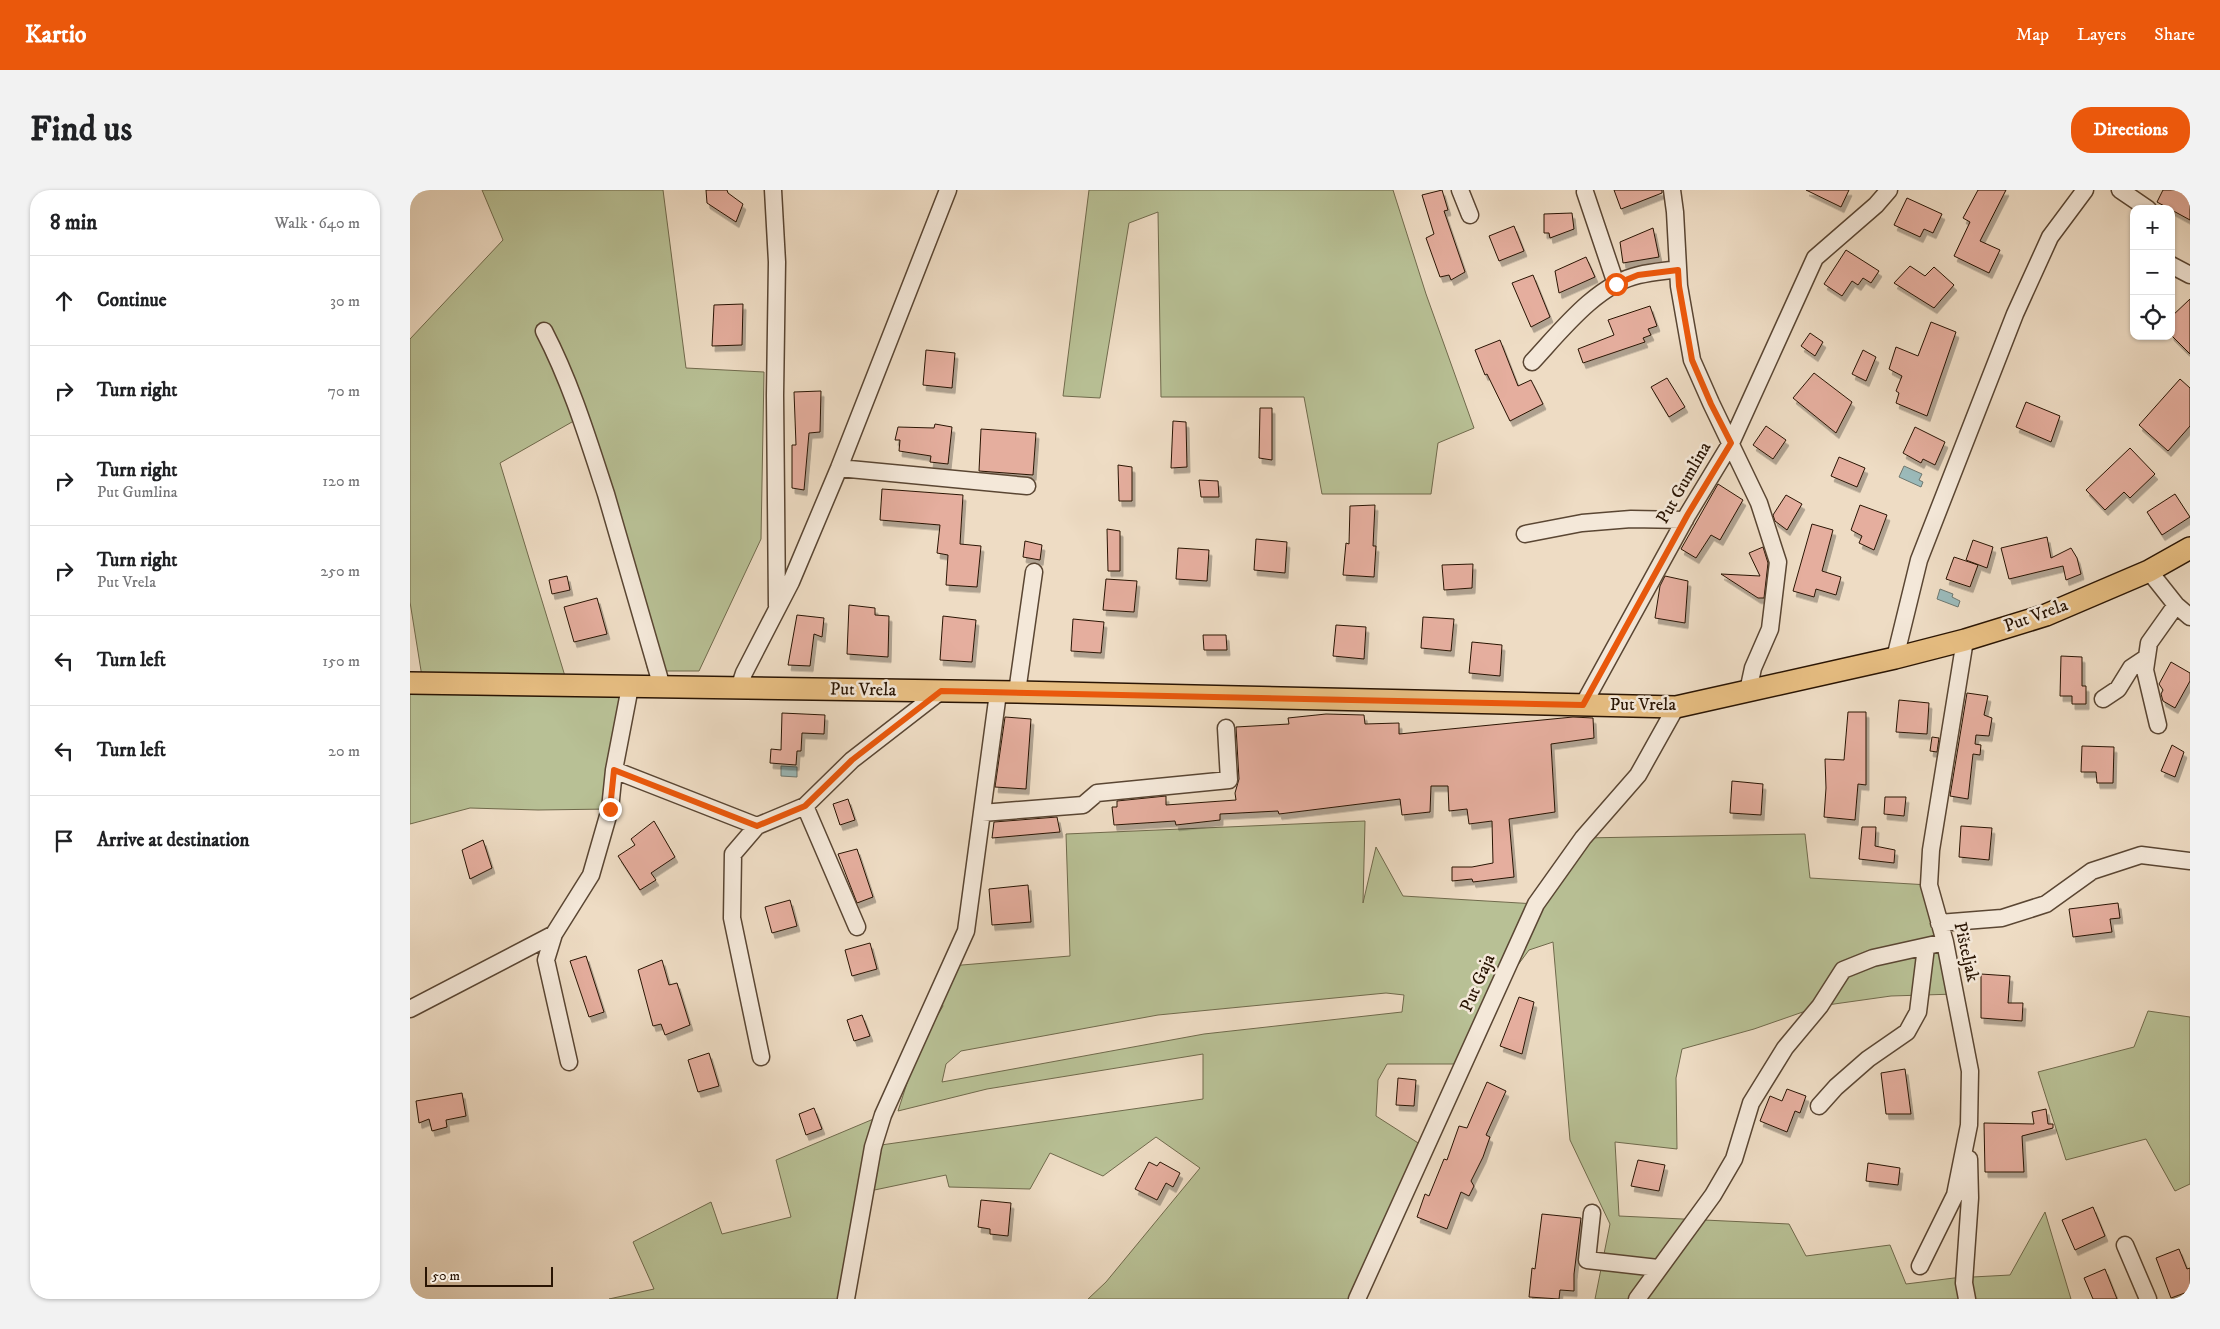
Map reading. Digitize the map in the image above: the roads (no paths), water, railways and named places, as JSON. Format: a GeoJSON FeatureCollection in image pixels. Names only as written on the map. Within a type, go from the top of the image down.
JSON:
{"type":"FeatureCollection","features":[{"type":"Feature","properties":{"kind":"main road","name":"Put Vrela"},"geometry":{"type":"LineString","coordinates":[[410,683],[1008,692],[1676,707],[1895,658],[1965,640],[2046,615],[2149,571],[2190,548]]}},
{"type":"Feature","properties":{"kind":"street"},"geometry":{"type":"LineString","coordinates":[[773,190],[777,262],[775,396],[777,608]]}},
{"type":"Feature","properties":{"kind":"street"},"geometry":{"type":"LineString","coordinates":[[739,688],[744,673],[791,582],[839,468],[948,190]]}},
{"type":"Feature","properties":{"kind":"street"},"geometry":{"type":"LineString","coordinates":[[1460,190],[1470,215]]}},
{"type":"Feature","properties":{"kind":"street"},"geometry":{"type":"LineString","coordinates":[[1672,190],[1676,212],[1679,286],[1692,360],[1759,503],[1778,562],[1770,629],[1753,668],[1748,691]]}},
{"type":"Feature","properties":{"kind":"street","name":"Put Gumlina"},"geometry":{"type":"LineString","coordinates":[[1583,705],[1685,520],[1731,443],[1815,258],[1876,205],[1889,190]]}},
{"type":"Feature","properties":{"kind":"street"},"geometry":{"type":"LineString","coordinates":[[1895,658],[1919,560],[2015,314],[2050,237],[2085,190]]}},
{"type":"Feature","properties":{"kind":"street"},"geometry":{"type":"LineString","coordinates":[[2120,190],[2142,205]]}},
{"type":"Feature","properties":{"kind":"street"},"geometry":{"type":"LineString","coordinates":[[1585,192],[1616,284]]}},
{"type":"Feature","properties":{"kind":"street"},"geometry":{"type":"LineString","coordinates":[[2175,267],[2190,276]]}},
{"type":"Feature","properties":{"kind":"street"},"geometry":{"type":"LineString","coordinates":[[1532,362],[1575,317],[1616,284],[1638,275],[1678,270]]}},
{"type":"Feature","properties":{"kind":"street"},"geometry":{"type":"LineString","coordinates":[[544,331],[562,366],[586,430],[629,569],[662,688]]}},
{"type":"Feature","properties":{"kind":"street"},"geometry":{"type":"LineString","coordinates":[[839,468],[1027,486]]}},
{"type":"Feature","properties":{"kind":"street"},"geometry":{"type":"LineString","coordinates":[[1525,534],[1582,523],[1631,519],[1685,520]]}},
{"type":"Feature","properties":{"kind":"street"},"geometry":{"type":"LineString","coordinates":[[2149,571],[2176,605],[2190,618]]}},
{"type":"Feature","properties":{"kind":"street"},"geometry":{"type":"LineString","coordinates":[[846,1299],[873,1147],[883,1115],[966,931],[982,813],[1034,572]]}},
{"type":"Feature","properties":{"kind":"street"},"geometry":{"type":"LineString","coordinates":[[2158,725],[2145,670],[2146,658],[2149,643],[2176,605]]}},
{"type":"Feature","properties":{"kind":"street","name":"Pišteljak"},"geometry":{"type":"LineString","coordinates":[[1920,1266],[1955,1195],[1969,1125],[1970,1071],[1945,942],[1929,885],[1931,850],[1965,640]]}},
{"type":"Feature","properties":{"kind":"street"},"geometry":{"type":"LineString","coordinates":[[2103,699],[2118,689],[2131,668],[2146,658]]}},
{"type":"Feature","properties":{"kind":"street"},"geometry":{"type":"LineString","coordinates":[[569,1062],[546,960],[554,934],[591,875],[610,809],[614,770],[630,687]]}},
{"type":"Feature","properties":{"kind":"street"},"geometry":{"type":"LineString","coordinates":[[761,1058],[732,918],[732,854],[757,826],[805,806],[852,760],[941,691]]}},
{"type":"Feature","properties":{"kind":"street","name":"Put Gaja"},"geometry":{"type":"LineString","coordinates":[[1357,1299],[1536,904],[1583,838],[1638,775],[1676,707]]}},
{"type":"Feature","properties":{"kind":"street"},"geometry":{"type":"LineString","coordinates":[[982,813],[1083,804],[1097,793],[1229,780],[1226,728]]}},
{"type":"Feature","properties":{"kind":"street"},"geometry":{"type":"LineString","coordinates":[[614,770],[757,826]]}},
{"type":"Feature","properties":{"kind":"street"},"geometry":{"type":"LineString","coordinates":[[805,806],[857,927]]}},
{"type":"Feature","properties":{"kind":"street"},"geometry":{"type":"LineString","coordinates":[[1939,923],[2002,918],[2046,904],[2092,871],[2141,855],[2190,861]]}},
{"type":"Feature","properties":{"kind":"street"},"geometry":{"type":"LineString","coordinates":[[410,1009],[554,934]]}},
{"type":"Feature","properties":{"kind":"street"},"geometry":{"type":"LineString","coordinates":[[1637,1299],[1713,1195],[1734,1159],[1751,1103],[1785,1048],[1820,1006],[1843,970],[1873,958],[1945,942]]}},
{"type":"Feature","properties":{"kind":"street"},"geometry":{"type":"LineString","coordinates":[[1819,1106],[1836,1087],[1868,1059],[1907,1032],[1918,1012],[1926,947]]}},
{"type":"Feature","properties":{"kind":"street"},"geometry":{"type":"LineString","coordinates":[[1967,1299],[1964,1283],[1970,1198],[1969,1125]]}},
{"type":"Feature","properties":{"kind":"street"},"geometry":{"type":"LineString","coordinates":[[1592,1213],[1587,1260],[1658,1268]]}},
{"type":"Feature","properties":{"kind":"street"},"geometry":{"type":"LineString","coordinates":[[2125,1245],[2148,1299]]}},
{"type":"Feature","properties":{"kind":"water"},"geometry":{"type":"Polygon","coordinates":[[[1904,466],[1922,474],[1919,480],[1923,482],[1921,487],[1899,477],[1904,466]]]}},
{"type":"Feature","properties":{"kind":"water"},"geometry":{"type":"Polygon","coordinates":[[[1940,589],[1953,594],[1952,597],[1960,601],[1958,607],[1937,599],[1940,589]]]}},
{"type":"Feature","properties":{"kind":"water"},"geometry":{"type":"Polygon","coordinates":[[[781,766],[797,767],[797,777],[781,776],[781,766]]]}}]}
